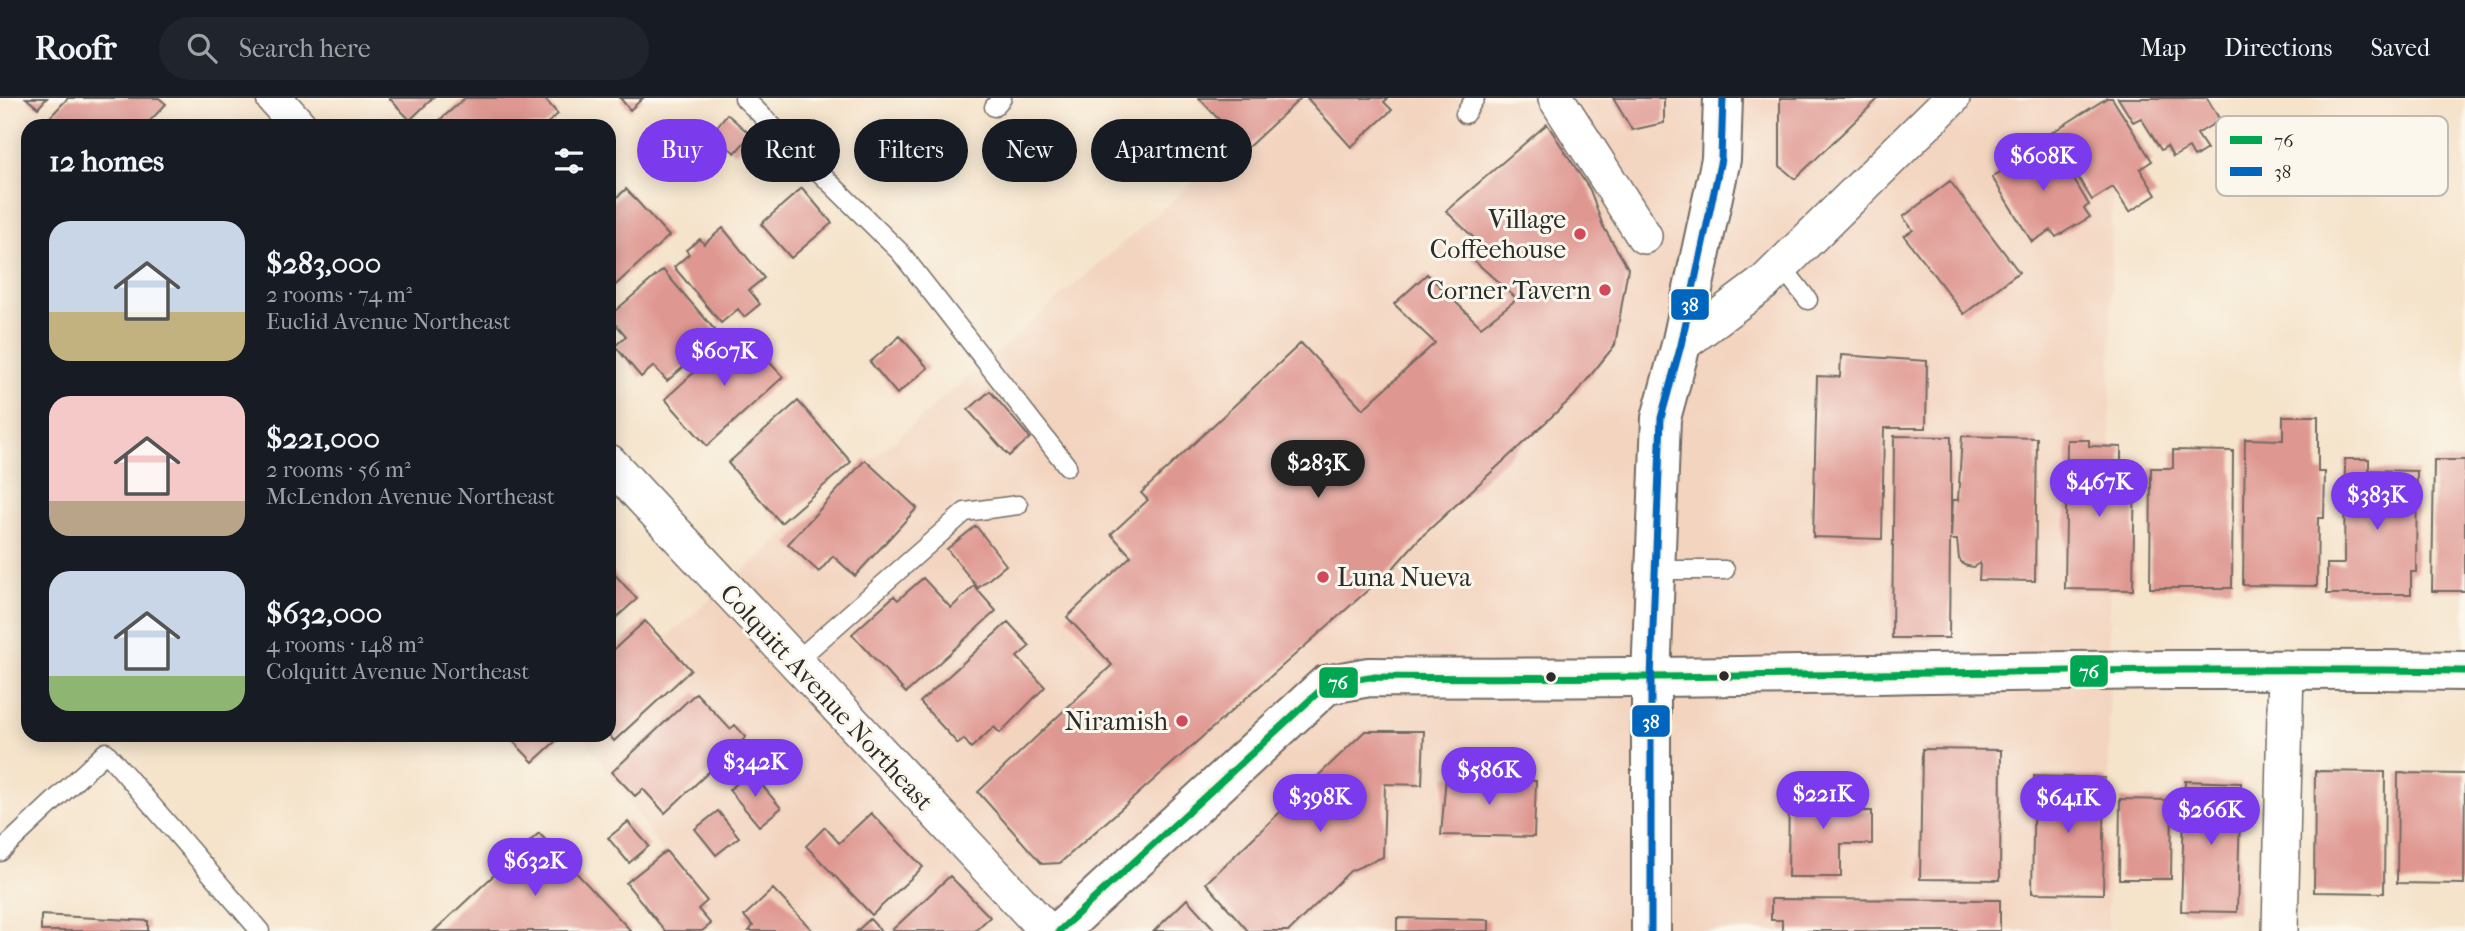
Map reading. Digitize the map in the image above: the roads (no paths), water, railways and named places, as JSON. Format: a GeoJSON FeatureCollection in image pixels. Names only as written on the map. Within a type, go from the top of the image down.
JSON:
{"type":"FeatureCollection","features":[{"type":"Feature","properties":{"kind":"main road"},"geometry":{"type":"LineString","coordinates":[[1651,931],[1651,679],[1661,418],[1681,345],[1721,159],[1723,98]]}},
{"type":"Feature","properties":{"kind":"main road"},"geometry":{"type":"LineString","coordinates":[[1059,931],[1326,685],[1369,677],[1651,679],[2286,668],[2465,671]]}},
{"type":"Feature","properties":{"kind":"street"},"geometry":{"type":"LineString","coordinates":[[274,98],[293,119]]}},
{"type":"Feature","properties":{"kind":"street"},"geometry":{"type":"LineString","coordinates":[[1556,98],[1644,236]]}},
{"type":"Feature","properties":{"kind":"street"},"geometry":{"type":"LineString","coordinates":[[1681,345],[1765,282],[1780,264],[1952,98]]}},
{"type":"Feature","properties":{"kind":"street","name":"Colquitt Avenue Northeast"},"geometry":{"type":"LineString","coordinates":[[616,471],[1047,931]]}},
{"type":"Feature","properties":{"kind":"street"},"geometry":{"type":"LineString","coordinates":[[2280,931],[2286,668]]}},
{"type":"Feature","properties":{"kind":"lane"},"geometry":{"type":"LineString","coordinates":[[744,98],[900,252],[1067,466]]}},
{"type":"Feature","properties":{"kind":"lane"},"geometry":{"type":"LineString","coordinates":[[1465,114],[1475,98]]}},
{"type":"Feature","properties":{"kind":"lane"},"geometry":{"type":"LineString","coordinates":[[1780,264],[1808,300]]}},
{"type":"Feature","properties":{"kind":"lane"},"geometry":{"type":"LineString","coordinates":[[794,663],[965,512],[1017,505]]}},
{"type":"Feature","properties":{"kind":"lane"},"geometry":{"type":"LineString","coordinates":[[1655,570],[1725,570]]}},
{"type":"Feature","properties":{"kind":"lane"},"geometry":{"type":"LineString","coordinates":[[0,852],[106,752],[260,931]]}},
{"type":"Feature","properties":{"kind":"place","name":"Village Coffeehouse"},"geometry":{"type":"Point","coordinates":[1580,234]}},
{"type":"Feature","properties":{"kind":"place","name":"Corner Tavern"},"geometry":{"type":"Point","coordinates":[1605,290]}},
{"type":"Feature","properties":{"kind":"place","name":"Luna Nueva"},"geometry":{"type":"Point","coordinates":[1323,577]}},
{"type":"Feature","properties":{"kind":"place","name":"Niramish"},"geometry":{"type":"Point","coordinates":[1182,721]}}]}
